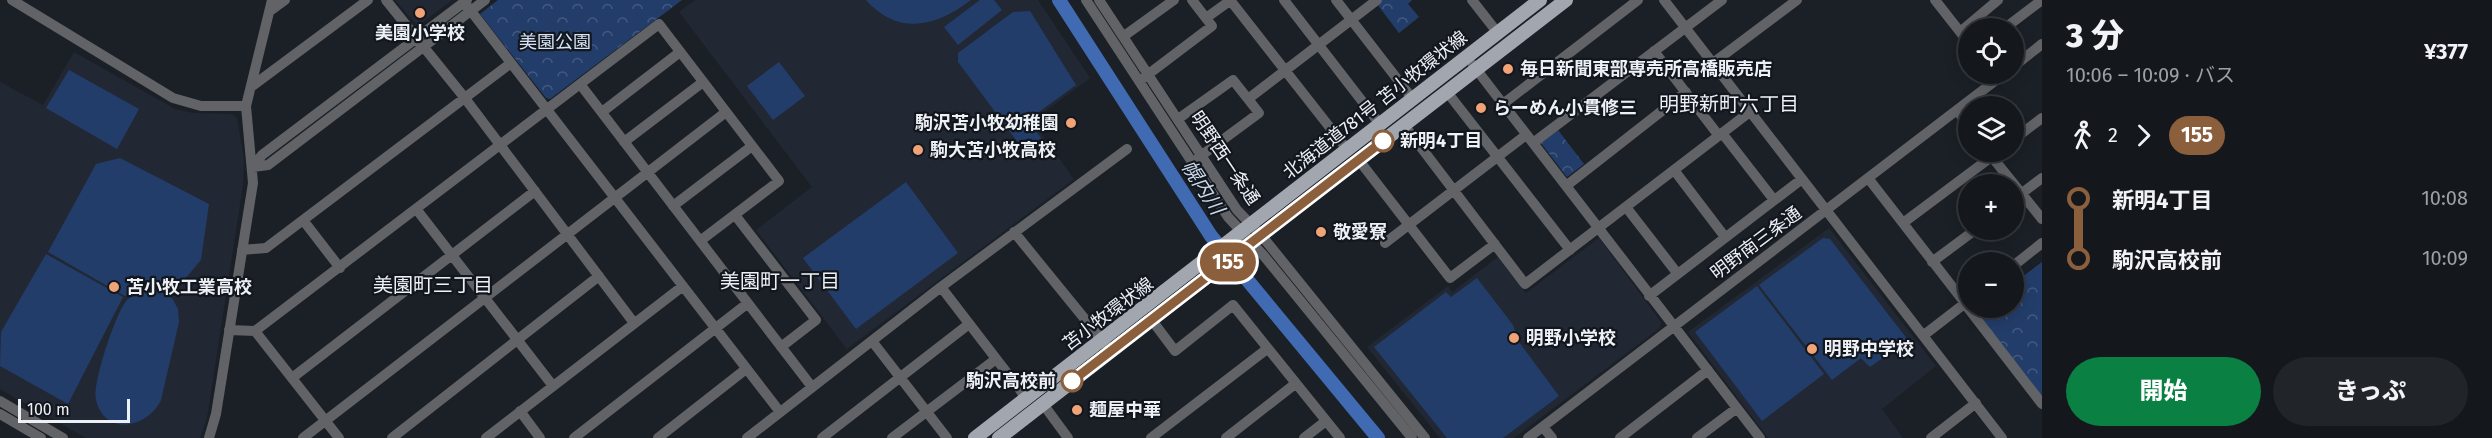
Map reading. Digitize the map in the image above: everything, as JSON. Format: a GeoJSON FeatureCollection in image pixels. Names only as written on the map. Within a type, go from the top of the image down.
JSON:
{"type":"FeatureCollection","features":[{"type":"Feature","properties":{"kind":"main road","name":"北海道道781号 苫小牧環状線"},"geometry":{"type":"LineString","coordinates":[[1243,232],[1346,148],[1540,0]]}},
{"type":"Feature","properties":{"kind":"main road","name":"北海道道781号 苫小牧環状線"},"geometry":{"type":"LineString","coordinates":[[1252,244],[1358,159],[1566,0]]}},
{"type":"Feature","properties":{"kind":"main road","name":"苫小牧環状線"},"geometry":{"type":"LineString","coordinates":[[999,438],[1042,404],[1106,345],[1151,319],[1216,263],[1243,232]]}},
{"type":"Feature","properties":{"kind":"main road","name":"苫小牧環状線"},"geometry":{"type":"LineString","coordinates":[[975,438],[1216,263],[1252,244]]}},
{"type":"Feature","properties":{"kind":"street"},"geometry":{"type":"LineString","coordinates":[[12,0],[173,98],[201,106],[246,106]]}},
{"type":"Feature","properties":{"kind":"street"},"geometry":{"type":"LineString","coordinates":[[210,438],[253,183],[253,167],[246,128],[246,106],[271,6],[285,0]]}},
{"type":"Feature","properties":{"kind":"street"},"geometry":{"type":"LineString","coordinates":[[251,87],[368,0]]}},
{"type":"Feature","properties":{"kind":"street"},"geometry":{"type":"LineString","coordinates":[[386,0],[464,97],[634,323]]}},
{"type":"Feature","properties":{"kind":"street"},"geometry":{"type":"LineString","coordinates":[[253,167],[262,155],[420,43],[467,4],[485,0]]}},
{"type":"Feature","properties":{"kind":"street","name":"明野西一条通"},"geometry":{"type":"LineString","coordinates":[[1086,0],[1144,78],[1178,119],[1237,210],[1243,232]]}},
{"type":"Feature","properties":{"kind":"street","name":"明野西一条通"},"geometry":{"type":"LineString","coordinates":[[1099,0],[1124,36],[1144,78],[1192,162],[1252,244],[1412,438]]}},
{"type":"Feature","properties":{"kind":"street"},"geometry":{"type":"LineString","coordinates":[[1124,36],[1174,0]]}},
{"type":"Feature","properties":{"kind":"street"},"geometry":{"type":"LineString","coordinates":[[1144,78],[1212,26],[1192,0]]}},
{"type":"Feature","properties":{"kind":"street"},"geometry":{"type":"LineString","coordinates":[[1206,18],[1230,0],[1346,148]]}},
{"type":"Feature","properties":{"kind":"street"},"geometry":{"type":"LineString","coordinates":[[1284,0],[1379,123]]}},
{"type":"Feature","properties":{"kind":"street"},"geometry":{"type":"LineString","coordinates":[[1336,0],[1412,98]]}},
{"type":"Feature","properties":{"kind":"street"},"geometry":{"type":"LineString","coordinates":[[1248,99],[1377,0]]}},
{"type":"Feature","properties":{"kind":"street"},"geometry":{"type":"LineString","coordinates":[[1472,0],[1497,33]]}},
{"type":"Feature","properties":{"kind":"street"},"geometry":{"type":"LineString","coordinates":[[1503,104],[1638,0]]}},
{"type":"Feature","properties":{"kind":"street"},"geometry":{"type":"LineString","coordinates":[[1664,0],[2002,438]]}},
{"type":"Feature","properties":{"kind":"street"},"geometry":{"type":"LineString","coordinates":[[1386,243],[1498,156],[1530,139],[1722,0]]}},
{"type":"Feature","properties":{"kind":"street"},"geometry":{"type":"LineString","coordinates":[[1713,63],[1782,4],[1797,0]]}},
{"type":"Feature","properties":{"kind":"street"},"geometry":{"type":"LineString","coordinates":[[1935,0],[1958,29]]}},
{"type":"Feature","properties":{"kind":"street"},"geometry":{"type":"LineString","coordinates":[[1977,18],[1998,0]]}},
{"type":"Feature","properties":{"kind":"street"},"geometry":{"type":"LineString","coordinates":[[2018,18],[2042,0]]}},
{"type":"Feature","properties":{"kind":"street"},"geometry":{"type":"LineString","coordinates":[[467,4],[780,412]]}},
{"type":"Feature","properties":{"kind":"street"},"geometry":{"type":"LineString","coordinates":[[229,330],[255,332],[659,24],[779,181],[700,241]]}},
{"type":"Feature","properties":{"kind":"street"},"geometry":{"type":"LineString","coordinates":[[2024,58],[2042,44]]}},
{"type":"Feature","properties":{"kind":"street"},"geometry":{"type":"LineString","coordinates":[[1654,51],[1774,200]]}},
{"type":"Feature","properties":{"kind":"street"},"geometry":{"type":"LineString","coordinates":[[602,112],[680,52]]}},
{"type":"Feature","properties":{"kind":"street"},"geometry":{"type":"LineString","coordinates":[[1466,56],[1760,438]]}},
{"type":"Feature","properties":{"kind":"street"},"geometry":{"type":"LineString","coordinates":[[242,250],[266,248],[511,63]]}},
{"type":"Feature","properties":{"kind":"street"},"geometry":{"type":"LineString","coordinates":[[1178,119],[1233,80],[1259,113],[1192,162]]}},
{"type":"Feature","properties":{"kind":"street"},"geometry":{"type":"LineString","coordinates":[[624,142],[703,82]]}},
{"type":"Feature","properties":{"kind":"street"},"geometry":{"type":"LineString","coordinates":[[580,84],[812,387]]}},
{"type":"Feature","properties":{"kind":"street","name":"明野南三条通"},"geometry":{"type":"LineString","coordinates":[[1528,438],[1988,84]]}},
{"type":"Feature","properties":{"kind":"street"},"geometry":{"type":"LineString","coordinates":[[1447,92],[1570,250]]}},
{"type":"Feature","properties":{"kind":"street"},"geometry":{"type":"LineString","coordinates":[[1566,186],[1686,92]]}},
{"type":"Feature","properties":{"kind":"street"},"geometry":{"type":"LineString","coordinates":[[1404,125],[1525,284],[1751,111]]}},
{"type":"Feature","properties":{"kind":"street"},"geometry":{"type":"LineString","coordinates":[[303,438],[726,112]]}},
{"type":"Feature","properties":{"kind":"street"},"geometry":{"type":"LineString","coordinates":[[2024,132],[2042,118]]}},
{"type":"Feature","properties":{"kind":"street"},"geometry":{"type":"LineString","coordinates":[[673,206],[752,146]]}},
{"type":"Feature","properties":{"kind":"street"},"geometry":{"type":"LineString","coordinates":[[747,438],[941,287],[1127,149]]}},
{"type":"Feature","properties":{"kind":"street"},"geometry":{"type":"LineString","coordinates":[[1358,159],[1450,278],[1495,244]]}},
{"type":"Feature","properties":{"kind":"street"},"geometry":{"type":"LineString","coordinates":[[1903,223],[1981,162]]}},
{"type":"Feature","properties":{"kind":"street"},"geometry":{"type":"LineString","coordinates":[[1674,170],[1725,237]]}},
{"type":"Feature","properties":{"kind":"street"},"geometry":{"type":"LineString","coordinates":[[1868,178],[1958,294]]}},
{"type":"Feature","properties":{"kind":"street"},"geometry":{"type":"LineString","coordinates":[[2024,192],[2042,178]]}},
{"type":"Feature","properties":{"kind":"street"},"geometry":{"type":"LineString","coordinates":[[1649,296],[1802,179]]}},
{"type":"Feature","properties":{"kind":"street"},"geometry":{"type":"LineString","coordinates":[[292,378],[535,191]]}},
{"type":"Feature","properties":{"kind":"street"},"geometry":{"type":"LineString","coordinates":[[2024,203],[2042,219]]}},
{"type":"Feature","properties":{"kind":"street"},"geometry":{"type":"LineString","coordinates":[[1626,207],[1677,273]]}},
{"type":"Feature","properties":{"kind":"street"},"geometry":{"type":"LineString","coordinates":[[417,210],[553,386]]}},
{"type":"Feature","properties":{"kind":"street"},"geometry":{"type":"LineString","coordinates":[[735,215],[816,320],[781,347]]}},
{"type":"Feature","properties":{"kind":"street"},"geometry":{"type":"LineString","coordinates":[[303,220],[340,268]]}},
{"type":"Feature","properties":{"kind":"street"},"geometry":{"type":"LineString","coordinates":[[1014,232],[1106,345]]}},
{"type":"Feature","properties":{"kind":"street"},"geometry":{"type":"LineString","coordinates":[[1932,262],[1962,240]]}},
{"type":"Feature","properties":{"kind":"street"},"geometry":{"type":"LineString","coordinates":[[2024,257],[2042,243]]}},
{"type":"Feature","properties":{"kind":"street","name":"明野西一条通"},"geometry":{"type":"LineString","coordinates":[[1252,244],[1425,438]]}},
{"type":"Feature","properties":{"kind":"street"},"geometry":{"type":"LineString","coordinates":[[392,438],[599,276]]}},
{"type":"Feature","properties":{"kind":"street"},"geometry":{"type":"LineString","coordinates":[[486,438],[683,286]]}},
{"type":"Feature","properties":{"kind":"street"},"geometry":{"type":"LineString","coordinates":[[941,287],[1027,399]]}},
{"type":"Feature","properties":{"kind":"street"},"geometry":{"type":"LineString","coordinates":[[574,438],[748,303]]}},
{"type":"Feature","properties":{"kind":"street"},"geometry":{"type":"LineString","coordinates":[[1151,319],[1175,351],[1233,305],[1340,438]]}},
{"type":"Feature","properties":{"kind":"street"},"geometry":{"type":"LineString","coordinates":[[1924,335],[1958,311]]}},
{"type":"Feature","properties":{"kind":"street"},"geometry":{"type":"LineString","coordinates":[[1977,318],[2042,404]]}},
{"type":"Feature","properties":{"kind":"street"},"geometry":{"type":"LineString","coordinates":[[822,438],[969,324]]}},
{"type":"Feature","properties":{"kind":"street"},"geometry":{"type":"LineString","coordinates":[[255,332],[339,438]]}},
{"type":"Feature","properties":{"kind":"street"},"geometry":{"type":"LineString","coordinates":[[872,342],[947,438]]}},
{"type":"Feature","properties":{"kind":"street"},"geometry":{"type":"LineString","coordinates":[[1152,438],[1267,349]]}},
{"type":"Feature","properties":{"kind":"street"},"geometry":{"type":"LineString","coordinates":[[892,438],[996,359]]}},
{"type":"Feature","properties":{"kind":"street"},"geometry":{"type":"LineString","coordinates":[[658,438],[746,369]]}},
{"type":"Feature","properties":{"kind":"street"},"geometry":{"type":"LineString","coordinates":[[1620,438],[1708,370]]}},
{"type":"Feature","properties":{"kind":"street"},"geometry":{"type":"LineString","coordinates":[[1226,438],[1295,384]]}},
{"type":"Feature","properties":{"kind":"street"},"geometry":{"type":"LineString","coordinates":[[0,401],[63,438]]}},
{"type":"Feature","properties":{"kind":"street"},"geometry":{"type":"LineString","coordinates":[[1931,438],[1976,403]]}},
{"type":"Feature","properties":{"kind":"street"},"geometry":{"type":"LineString","coordinates":[[1042,404],[1068,438]]}},
{"type":"Feature","properties":{"kind":"street"},"geometry":{"type":"LineString","coordinates":[[1697,438],[1737,408]]}},
{"type":"Feature","properties":{"kind":"street"},"geometry":{"type":"LineString","coordinates":[[520,411],[540,438]]}},
{"type":"Feature","properties":{"kind":"street"},"geometry":{"type":"LineString","coordinates":[[0,414],[41,438]]}},
{"type":"Feature","properties":{"kind":"street"},"geometry":{"type":"LineString","coordinates":[[1304,438],[1326,421]]}},
{"type":"Feature","properties":{"kind":"street"},"geometry":{"type":"LineString","coordinates":[[1543,427],[1552,438]]}},
{"type":"Feature","properties":{"kind":"shaded area","name":"美園小学校"},"geometry":{"type":"Polygon","coordinates":[[[395,0],[452,0],[418,26],[395,0]]]}},
{"type":"Feature","properties":{"kind":"shaded area","name":"駒大苫小牧高校"},"geometry":{"type":"Polygon","coordinates":[[[695,0],[1038,0],[1090,78],[1032,121],[1074,179],[847,349],[756,230],[812,187],[679,12],[695,0]]]}},
{"type":"Feature","properties":{"kind":"shaded area","name":"苫小牧工業高校"},"geometry":{"type":"Polygon","coordinates":[[[74,52],[175,109],[193,113],[232,114],[237,118],[244,159],[243,185],[207,418],[200,438],[86,438],[0,389],[0,82],[43,105],[74,52]]]}},
{"type":"Feature","properties":{"kind":"shaded area","name":"明野中学校"},"geometry":{"type":"Polygon","coordinates":[[[1829,228],[1936,366],[1882,409],[1903,438],[1768,438],[1688,332],[1829,228]]]}},
{"type":"Feature","properties":{"kind":"shaded area","name":"明野小学校"},"geometry":{"type":"Polygon","coordinates":[[[1599,238],[1661,322],[1660,328],[1514,438],[1440,438],[1367,347],[1448,286],[1452,292],[1498,257],[1526,293],[1599,238]]]}},
{"type":"Feature","properties":{"kind":"green space","name":"美園公園"},"geometry":{"type":"Polygon","coordinates":[[[498,0],[682,0],[550,99],[546,98],[480,14],[498,0]]]}},
{"type":"Feature","properties":{"kind":"green space"},"geometry":{"type":"Polygon","coordinates":[[[866,0],[971,0],[945,16],[918,24],[892,19],[879,12],[866,0]]]}},
{"type":"Feature","properties":{"kind":"green space"},"geometry":{"type":"Polygon","coordinates":[[[980,0],[994,0],[1002,10],[958,45],[944,27],[980,0]]]}},
{"type":"Feature","properties":{"kind":"green space"},"geometry":{"type":"Polygon","coordinates":[[[1382,0],[1412,0],[1408,4],[1419,17],[1399,33],[1377,4],[1382,0]]]}},
{"type":"Feature","properties":{"kind":"green space"},"geometry":{"type":"Polygon","coordinates":[[[1030,11],[1076,85],[1028,120],[1048,148],[1033,159],[1028,156],[958,62],[958,53],[1013,12],[1030,11]]]}},
{"type":"Feature","properties":{"kind":"green space"},"geometry":{"type":"Polygon","coordinates":[[[779,62],[805,96],[773,120],[747,86],[779,62]]]}},
{"type":"Feature","properties":{"kind":"green space"},"geometry":{"type":"Polygon","coordinates":[[[69,70],[139,109],[117,149],[46,108],[69,70]]]}},
{"type":"Feature","properties":{"kind":"green space"},"geometry":{"type":"Polygon","coordinates":[[[1558,130],[1584,164],[1567,177],[1541,143],[1558,130]]]}},
{"type":"Feature","properties":{"kind":"green space"},"geometry":{"type":"Polygon","coordinates":[[[120,158],[209,204],[201,260],[173,293],[161,287],[149,286],[137,289],[125,296],[48,252],[96,164],[120,158]]]}},
{"type":"Feature","properties":{"kind":"green space"},"geometry":{"type":"Polygon","coordinates":[[[906,182],[958,253],[856,329],[803,258],[906,182]]]}},
{"type":"Feature","properties":{"kind":"green space"},"geometry":{"type":"Polygon","coordinates":[[[1823,238],[1830,239],[1908,340],[1870,367],[1861,358],[1832,380],[1759,285],[1823,238]]]}},
{"type":"Feature","properties":{"kind":"green space"},"geometry":{"type":"Polygon","coordinates":[[[46,254],[123,297],[68,404],[0,366],[1,332],[46,254]]]}},
{"type":"Feature","properties":{"kind":"green space"},"geometry":{"type":"Polygon","coordinates":[[[2042,262],[2042,398],[1981,318],[2024,318],[2024,276],[2042,262]]]}},
{"type":"Feature","properties":{"kind":"green space"},"geometry":{"type":"Polygon","coordinates":[[[1477,278],[1513,325],[1519,342],[1559,396],[1503,438],[1447,438],[1374,347],[1446,292],[1451,297],[1477,278]]]}},
{"type":"Feature","properties":{"kind":"green space"},"geometry":{"type":"Polygon","coordinates":[[[1757,286],[1824,374],[1762,421],[1695,332],[1757,286]]]}},
{"type":"Feature","properties":{"kind":"green space"},"geometry":{"type":"Polygon","coordinates":[[[158,290],[172,298],[178,309],[179,322],[161,400],[147,417],[137,422],[117,424],[108,420],[101,412],[96,400],[98,379],[106,348],[117,318],[127,300],[141,292],[158,290]]]}},
{"type":"Feature","properties":{"kind":"waterway","name":"幌内川"},"geometry":{"type":"LineString","coordinates":[[1059,0],[1211,236],[1378,438]]}},
{"type":"Feature","properties":{"kind":"bus line","name":"155"},"geometry":{"type":"LineString","coordinates":[[1072,381],[1383,141]]}},
{"type":"Feature","properties":{"kind":"place","name":"美園小学校"},"geometry":{"type":"Point","coordinates":[420,13]}},
{"type":"Feature","properties":{"kind":"place","name":"毎日新聞東部専売所高橋販売店"},"geometry":{"type":"Point","coordinates":[1508,69]}},
{"type":"Feature","properties":{"kind":"place","name":"らーめん小貫修三"},"geometry":{"type":"Point","coordinates":[1481,108]}},
{"type":"Feature","properties":{"kind":"place","name":"駒沢苫小牧幼稚園"},"geometry":{"type":"Point","coordinates":[1071,123]}},
{"type":"Feature","properties":{"kind":"place","name":"新明4丁目"},"geometry":{"type":"Point","coordinates":[1383,141]}},
{"type":"Feature","properties":{"kind":"place","name":"駒大苫小牧高校"},"geometry":{"type":"Point","coordinates":[918,150]}},
{"type":"Feature","properties":{"kind":"place","name":"敬愛寮"},"geometry":{"type":"Point","coordinates":[1321,232]}},
{"type":"Feature","properties":{"kind":"place","name":"苫小牧工業高校"},"geometry":{"type":"Point","coordinates":[114,287]}},
{"type":"Feature","properties":{"kind":"place","name":"明野小学校"},"geometry":{"type":"Point","coordinates":[1514,338]}},
{"type":"Feature","properties":{"kind":"place","name":"明野中学校"},"geometry":{"type":"Point","coordinates":[1812,349]}},
{"type":"Feature","properties":{"kind":"place","name":"駒沢高校前"},"geometry":{"type":"Point","coordinates":[1072,381]}},
{"type":"Feature","properties":{"kind":"place","name":"麺屋中華"},"geometry":{"type":"Point","coordinates":[1077,410]}},
{"type":"Feature","properties":{"kind":"district","name":"明野新町六丁目"},"geometry":{"type":"Point","coordinates":[1729,104]}},
{"type":"Feature","properties":{"kind":"district","name":"美園町一丁目"},"geometry":{"type":"Point","coordinates":[780,281]}},
{"type":"Feature","properties":{"kind":"district","name":"美園町三丁目"},"geometry":{"type":"Point","coordinates":[433,285]}}]}
